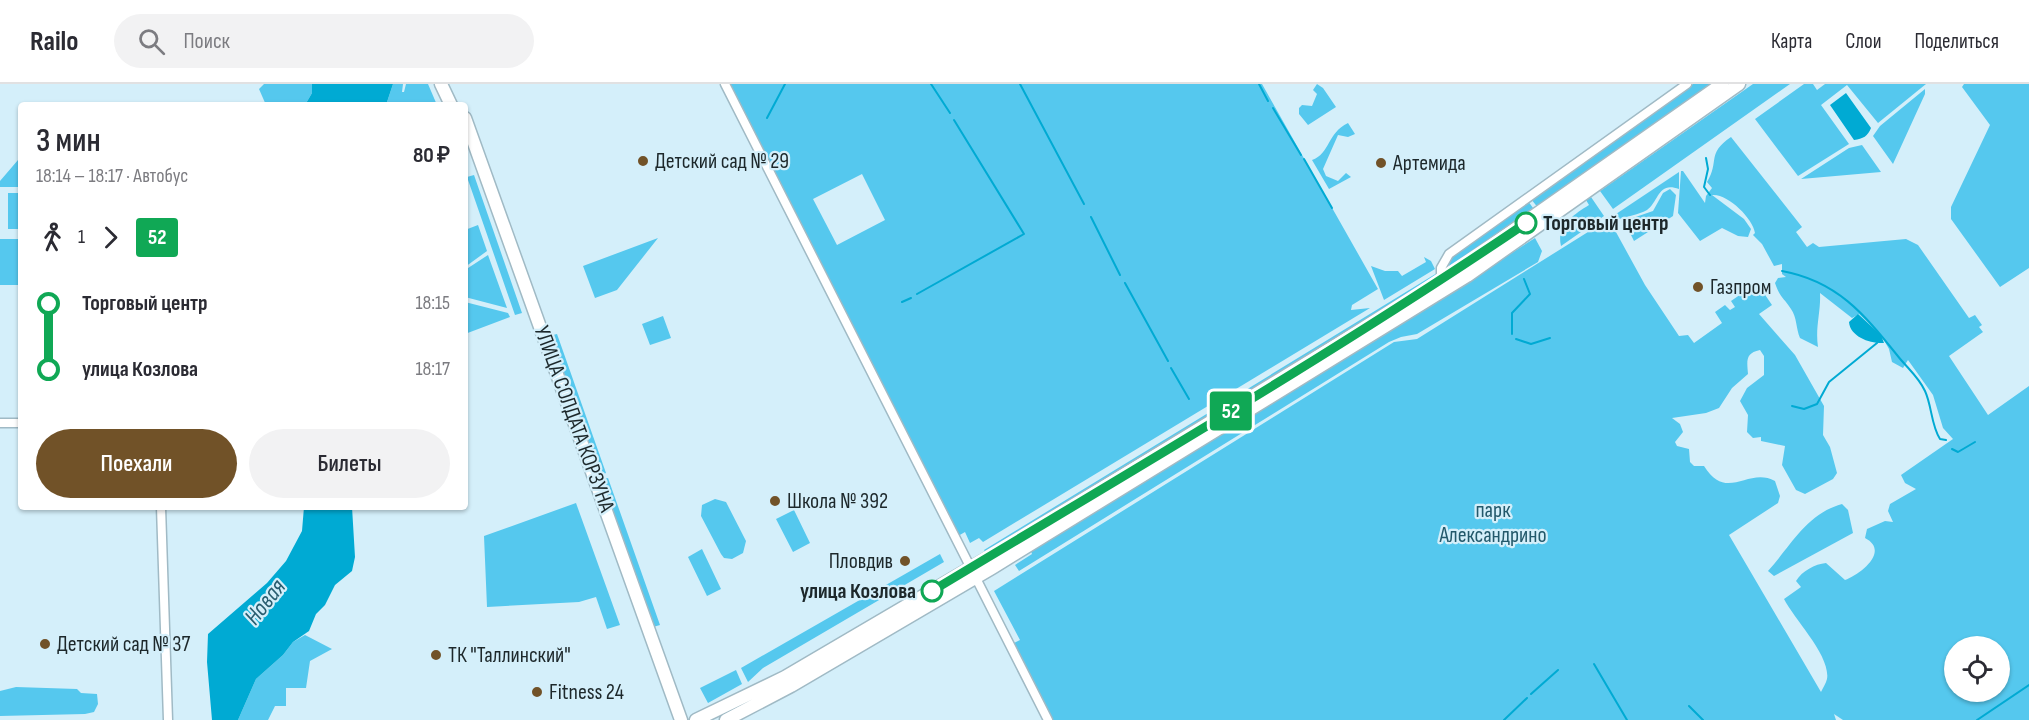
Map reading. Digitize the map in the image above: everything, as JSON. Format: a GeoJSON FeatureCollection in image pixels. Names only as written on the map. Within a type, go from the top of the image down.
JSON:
{"type":"FeatureCollection","features":[{"type":"Feature","properties":{"kind":"main road"},"geometry":{"type":"LineString","coordinates":[[441,84],[450,102]]}},
{"type":"Feature","properties":{"kind":"main road"},"geometry":{"type":"LineString","coordinates":[[450,84],[459,102]]}},
{"type":"Feature","properties":{"kind":"main road"},"geometry":{"type":"LineString","coordinates":[[726,720],[782,692],[1441,281],[1722,84]]}},
{"type":"Feature","properties":{"kind":"main road"},"geometry":{"type":"LineString","coordinates":[[696,720],[785,677],[972,573],[1467,276],[1739,84]]}},
{"type":"Feature","properties":{"kind":"main road","name":"УЛИЦА СОЛДАТА КОРЗУНА"},"geometry":{"type":"LineString","coordinates":[[468,126],[681,720]]}},
{"type":"Feature","properties":{"kind":"main road","name":"УЛИЦА СОЛДАТА КОРЗУНА"},"geometry":{"type":"LineString","coordinates":[[468,147],[673,720]]}},
{"type":"Feature","properties":{"kind":"street"},"geometry":{"type":"LineString","coordinates":[[725,84],[1048,720]]}},
{"type":"Feature","properties":{"kind":"street"},"geometry":{"type":"LineString","coordinates":[[1441,281],[1441,268],[1449,254],[1687,84]]}},
{"type":"Feature","properties":{"kind":"street"},"geometry":{"type":"LineString","coordinates":[[0,423],[18,423]]}},
{"type":"Feature","properties":{"kind":"street"},"geometry":{"type":"LineString","coordinates":[[161,510],[168,720]]}},
{"type":"Feature","properties":{"kind":"green space"},"geometry":{"type":"Polygon","coordinates":[[[264,84],[312,84],[312,93],[307,102],[265,102],[259,89],[264,84]]]}},
{"type":"Feature","properties":{"kind":"green space"},"geometry":{"type":"Polygon","coordinates":[[[393,84],[403,84],[402,92],[404,92],[406,84],[428,84],[436,102],[387,102],[393,84]]]}},
{"type":"Feature","properties":{"kind":"green space"},"geometry":{"type":"Polygon","coordinates":[[[730,84],[1262,84],[1378,289],[1352,305],[1351,310],[1370,308],[983,542],[979,538],[970,543],[965,532],[958,536],[730,84]],[[862,174],[813,199],[837,245],[885,220],[862,174]]]}},
{"type":"Feature","properties":{"kind":"green space"},"geometry":{"type":"Polygon","coordinates":[[[1317,84],[1323,88],[1336,107],[1308,125],[1299,114],[1299,108],[1302,105],[1312,106],[1317,94],[1313,90],[1317,84]]]}},
{"type":"Feature","properties":{"kind":"green space"},"geometry":{"type":"Polygon","coordinates":[[[1693,84],[1715,84],[1539,209],[1531,199],[1693,84]]]}},
{"type":"Feature","properties":{"kind":"green space"},"geometry":{"type":"Polygon","coordinates":[[[1753,84],[1790,84],[1613,209],[1600,191],[1753,84]]]}},
{"type":"Feature","properties":{"kind":"green space"},"geometry":{"type":"Polygon","coordinates":[[[1804,84],[1813,84],[1817,90],[1825,84],[1926,84],[1878,123],[1847,85],[1821,105],[1849,144],[1798,176],[1755,119],[1804,84]]]}},
{"type":"Feature","properties":{"kind":"green space"},"geometry":{"type":"Polygon","coordinates":[[[1964,84],[2029,84],[2029,268],[2000,287],[1951,219],[1951,207],[1990,125],[1962,87],[1964,84]]]}},
{"type":"Feature","properties":{"kind":"green space"},"geometry":{"type":"Polygon","coordinates":[[[1925,89],[1925,94],[1893,164],[1873,136],[1880,126],[1925,89]]]}},
{"type":"Feature","properties":{"kind":"green space"},"geometry":{"type":"Polygon","coordinates":[[[1348,123],[1355,134],[1348,137],[1338,135],[1323,169],[1326,176],[1338,181],[1346,173],[1351,177],[1329,189],[1312,160],[1322,153],[1336,132],[1348,123]]]}},
{"type":"Feature","properties":{"kind":"green space","name":"парк Александрино"},"geometry":{"type":"Polygon","coordinates":[[[1731,137],[1802,227],[1796,232],[1807,247],[1813,243],[1819,247],[1906,239],[1918,245],[1969,318],[1975,315],[1982,325],[1979,327],[1983,332],[1949,356],[1988,415],[2029,386],[2029,720],[1843,720],[1834,714],[1836,720],[1053,720],[1014,643],[1020,640],[994,591],[1394,342],[1417,339],[1596,227],[1604,227],[1611,223],[1645,285],[1679,336],[1688,335],[1694,343],[1722,323],[1715,312],[1725,305],[1730,310],[1735,307],[1731,301],[1757,283],[1772,305],[1759,314],[1795,355],[1824,406],[1823,435],[1830,447],[1837,473],[1833,479],[1805,494],[1796,490],[1782,465],[1785,446],[1761,441],[1761,437],[1753,438],[1747,432],[1748,415],[1740,401],[1747,388],[1764,375],[1764,356],[1760,350],[1749,355],[1748,374],[1732,388],[1719,408],[1706,413],[1672,418],[1680,424],[1683,432],[1675,442],[1677,446],[1689,449],[1690,462],[1694,466],[1704,466],[1713,477],[1721,482],[1738,482],[1756,478],[1775,481],[1780,496],[1778,503],[1729,535],[1821,692],[1827,679],[1827,670],[1818,649],[1784,599],[1801,587],[1796,581],[1802,574],[1818,565],[1826,563],[1845,580],[1865,568],[1874,555],[1875,549],[1872,543],[1865,538],[1867,529],[1885,521],[1893,522],[1888,511],[1890,504],[1916,489],[1905,483],[1901,475],[1953,439],[1943,428],[1933,395],[1908,360],[1903,368],[1892,362],[1889,349],[1881,335],[1859,314],[1852,318],[1820,293],[1818,347],[1800,338],[1793,312],[1780,295],[1775,283],[1778,278],[1786,277],[1782,274],[1782,264],[1774,266],[1762,244],[1753,235],[1755,233],[1750,220],[1732,202],[1718,195],[1712,195],[1744,219],[1751,229],[1748,237],[1738,236],[1722,228],[1700,241],[1678,213],[1681,171],[1705,203],[1706,196],[1712,188],[1707,182],[1719,148],[1731,137]]]}},
{"type":"Feature","properties":{"kind":"green space"},"geometry":{"type":"Polygon","coordinates":[[[1862,145],[1881,172],[1801,179],[1849,148],[1862,145]]]}},
{"type":"Feature","properties":{"kind":"green space"},"geometry":{"type":"Polygon","coordinates":[[[18,160],[18,187],[0,187],[0,181],[18,160]]]}},
{"type":"Feature","properties":{"kind":"green space"},"geometry":{"type":"Polygon","coordinates":[[[1679,172],[1679,189],[1672,187],[1663,190],[1647,210],[1619,219],[1616,214],[1679,172]]]}},
{"type":"Feature","properties":{"kind":"green space"},"geometry":{"type":"Polygon","coordinates":[[[474,175],[522,313],[515,315],[468,177],[474,175]]]}},
{"type":"Feature","properties":{"kind":"green space"},"geometry":{"type":"Polygon","coordinates":[[[1670,189],[1676,195],[1673,216],[1634,241],[1624,221],[1653,211],[1663,193],[1670,189]]]}},
{"type":"Feature","properties":{"kind":"green space"},"geometry":{"type":"Polygon","coordinates":[[[8,193],[18,193],[18,229],[8,229],[8,193]]]}},
{"type":"Feature","properties":{"kind":"green space"},"geometry":{"type":"Polygon","coordinates":[[[1591,197],[1604,216],[1561,246],[1563,227],[1572,217],[1589,205],[1586,200],[1591,197]]]}},
{"type":"Feature","properties":{"kind":"green space"},"geometry":{"type":"Polygon","coordinates":[[[1528,201],[1533,208],[1524,214],[1523,212],[1518,216],[1519,218],[1490,238],[1492,241],[1447,270],[1453,255],[1528,201]]]}},
{"type":"Feature","properties":{"kind":"green space"},"geometry":{"type":"Polygon","coordinates":[[[478,225],[487,251],[468,265],[468,229],[478,225]]]}},
{"type":"Feature","properties":{"kind":"green space"},"geometry":{"type":"Polygon","coordinates":[[[658,238],[617,290],[595,298],[583,266],[658,238]]]}},
{"type":"Feature","properties":{"kind":"green space"},"geometry":{"type":"Polygon","coordinates":[[[1535,238],[1542,251],[1538,262],[1417,334],[1389,342],[1019,571],[1015,565],[1032,554],[1031,551],[1389,332],[1535,238]]]}},
{"type":"Feature","properties":{"kind":"green space"},"geometry":{"type":"Polygon","coordinates":[[[0,239],[18,239],[18,285],[0,285],[0,239]]]}},
{"type":"Feature","properties":{"kind":"green space"},"geometry":{"type":"Polygon","coordinates":[[[488,255],[507,308],[468,298],[468,268],[488,255]]]}},
{"type":"Feature","properties":{"kind":"green space"},"geometry":{"type":"Polygon","coordinates":[[[1424,257],[1431,261],[1435,269],[1384,300],[1371,266],[1385,271],[1398,271],[1402,276],[1426,262],[1424,257]]]}},
{"type":"Feature","properties":{"kind":"green space"},"geometry":{"type":"Polygon","coordinates":[[[1437,273],[1436,277],[987,555],[984,550],[1437,273]]]}},
{"type":"Feature","properties":{"kind":"green space"},"geometry":{"type":"Polygon","coordinates":[[[468,303],[508,313],[510,317],[468,333],[468,303]]]}},
{"type":"Feature","properties":{"kind":"green space"},"geometry":{"type":"Polygon","coordinates":[[[663,316],[671,338],[650,345],[642,324],[663,316]]]}},
{"type":"Feature","properties":{"kind":"green space"},"geometry":{"type":"Polygon","coordinates":[[[557,334],[606,473],[599,476],[549,336],[557,334]]]}},
{"type":"Feature","properties":{"kind":"green space"},"geometry":{"type":"Polygon","coordinates":[[[608,478],[660,625],[653,627],[600,480],[608,478]]]}},
{"type":"Feature","properties":{"kind":"green space"},"geometry":{"type":"Polygon","coordinates":[[[715,499],[726,502],[746,541],[743,553],[732,559],[724,558],[721,554],[701,516],[702,505],[715,499]]]}},
{"type":"Feature","properties":{"kind":"green space"},"geometry":{"type":"Polygon","coordinates":[[[576,503],[620,625],[607,629],[596,597],[579,602],[487,607],[484,536],[576,503]]]}},
{"type":"Feature","properties":{"kind":"green space"},"geometry":{"type":"Polygon","coordinates":[[[1842,504],[1848,510],[1853,533],[1774,576],[1768,571],[1809,523],[1818,515],[1842,504]]]}},
{"type":"Feature","properties":{"kind":"green space"},"geometry":{"type":"Polygon","coordinates":[[[794,510],[810,543],[793,552],[776,519],[794,510]]]}},
{"type":"Feature","properties":{"kind":"green space"},"geometry":{"type":"Polygon","coordinates":[[[702,549],[721,589],[707,596],[688,557],[702,549]]]}},
{"type":"Feature","properties":{"kind":"green space"},"geometry":{"type":"Polygon","coordinates":[[[940,554],[944,562],[763,668],[748,682],[741,668],[940,554]]]}},
{"type":"Feature","properties":{"kind":"green space"},"geometry":{"type":"Polygon","coordinates":[[[305,635],[332,649],[310,661],[306,688],[286,688],[286,706],[275,706],[268,720],[238,720],[256,679],[283,655],[293,642],[305,635]]]}},
{"type":"Feature","properties":{"kind":"green space"},"geometry":{"type":"Polygon","coordinates":[[[736,670],[742,684],[708,703],[700,688],[736,670]]]}},
{"type":"Feature","properties":{"kind":"green space"},"geometry":{"type":"Polygon","coordinates":[[[16,687],[77,689],[81,693],[97,694],[98,704],[94,712],[85,714],[0,716],[0,691],[16,687]]]}},
{"type":"Feature","properties":{"kind":"water"},"geometry":{"type":"Polygon","coordinates":[[[312,84],[393,84],[387,102],[307,102],[312,93],[312,84]]]}},
{"type":"Feature","properties":{"kind":"water"},"geometry":{"type":"Polygon","coordinates":[[[1846,93],[1871,128],[1867,135],[1860,139],[1854,140],[1830,105],[1846,93]]]}},
{"type":"Feature","properties":{"kind":"water"},"geometry":{"type":"Polygon","coordinates":[[[1858,314],[1881,335],[1884,343],[1867,341],[1853,332],[1849,322],[1858,314]]]}},
{"type":"Feature","properties":{"kind":"water","name":"Новая"},"geometry":{"type":"Polygon","coordinates":[[[304,510],[352,510],[355,557],[352,571],[335,585],[325,605],[316,614],[309,631],[293,642],[283,655],[256,679],[238,720],[212,720],[207,662],[208,634],[267,583],[286,561],[302,531],[304,510]]]}},
{"type":"Feature","properties":{"kind":"waterway"},"geometry":{"type":"LineString","coordinates":[[767,118],[785,84]]}},
{"type":"Feature","properties":{"kind":"waterway"},"geometry":{"type":"LineString","coordinates":[[931,84],[950,113]]}},
{"type":"Feature","properties":{"kind":"waterway"},"geometry":{"type":"LineString","coordinates":[[1020,84],[1084,204]]}},
{"type":"Feature","properties":{"kind":"waterway"},"geometry":{"type":"LineString","coordinates":[[1259,84],[1268,101]]}},
{"type":"Feature","properties":{"kind":"waterway"},"geometry":{"type":"LineString","coordinates":[[1273,108],[1301,155]]}},
{"type":"Feature","properties":{"kind":"waterway"},"geometry":{"type":"LineString","coordinates":[[917,294],[1024,234],[954,120]]}},
{"type":"Feature","properties":{"kind":"waterway"},"geometry":{"type":"LineString","coordinates":[[1706,158],[1708,169],[1704,187],[1710,195]]}},
{"type":"Feature","properties":{"kind":"waterway"},"geometry":{"type":"LineString","coordinates":[[1304,159],[1332,208]]}},
{"type":"Feature","properties":{"kind":"waterway"},"geometry":{"type":"LineString","coordinates":[[1091,217],[1120,275]]}},
{"type":"Feature","properties":{"kind":"waterway"},"geometry":{"type":"LineString","coordinates":[[1782,271],[1819,283],[1834,291],[1861,313],[1919,381],[1925,391],[1937,434],[1940,439],[1946,440]]}},
{"type":"Feature","properties":{"kind":"waterway"},"geometry":{"type":"LineString","coordinates":[[1512,334],[1512,313],[1530,294],[1524,279]]}},
{"type":"Feature","properties":{"kind":"waterway"},"geometry":{"type":"LineString","coordinates":[[1125,283],[1168,361]]}},
{"type":"Feature","properties":{"kind":"waterway"},"geometry":{"type":"LineString","coordinates":[[902,302],[911,298]]}},
{"type":"Feature","properties":{"kind":"waterway"},"geometry":{"type":"LineString","coordinates":[[1516,339],[1531,344],[1550,338]]}},
{"type":"Feature","properties":{"kind":"waterway"},"geometry":{"type":"LineString","coordinates":[[1792,406],[1804,409],[1817,404],[1829,382],[1877,343]]}},
{"type":"Feature","properties":{"kind":"waterway"},"geometry":{"type":"LineString","coordinates":[[1171,368],[1189,399]]}},
{"type":"Feature","properties":{"kind":"waterway"},"geometry":{"type":"LineString","coordinates":[[1952,449],[1958,452],[1975,442]]}},
{"type":"Feature","properties":{"kind":"waterway"},"geometry":{"type":"LineString","coordinates":[[1594,664],[1627,720]]}},
{"type":"Feature","properties":{"kind":"waterway"},"geometry":{"type":"LineString","coordinates":[[1531,694],[1558,670]]}},
{"type":"Feature","properties":{"kind":"waterway"},"geometry":{"type":"LineString","coordinates":[[1977,720],[2029,685]]}},
{"type":"Feature","properties":{"kind":"waterway"},"geometry":{"type":"LineString","coordinates":[[1504,720],[1527,698]]}},
{"type":"Feature","properties":{"kind":"waterway"},"geometry":{"type":"LineString","coordinates":[[1689,706],[1703,720]]}},
{"type":"Feature","properties":{"kind":"bus line","name":"52"},"geometry":{"type":"LineString","coordinates":[[932,591],[1322,355],[1441,281],[1526,223]]}},
{"type":"Feature","properties":{"kind":"place","name":"Детский сад № 29"},"geometry":{"type":"Point","coordinates":[643,161]}},
{"type":"Feature","properties":{"kind":"place","name":"Артемида"},"geometry":{"type":"Point","coordinates":[1381,163]}},
{"type":"Feature","properties":{"kind":"place","name":"Торговый центр"},"geometry":{"type":"Point","coordinates":[1526,223]}},
{"type":"Feature","properties":{"kind":"place","name":"Газпром"},"geometry":{"type":"Point","coordinates":[1698,287]}},
{"type":"Feature","properties":{"kind":"place","name":"Школа № 392"},"geometry":{"type":"Point","coordinates":[775,501]}},
{"type":"Feature","properties":{"kind":"place","name":"Пловдив"},"geometry":{"type":"Point","coordinates":[905,561]}},
{"type":"Feature","properties":{"kind":"place","name":"улица Козлова"},"geometry":{"type":"Point","coordinates":[932,591]}},
{"type":"Feature","properties":{"kind":"place","name":"Детский сад № 37"},"geometry":{"type":"Point","coordinates":[45,644]}},
{"type":"Feature","properties":{"kind":"place","name":"ТК \"Таллинский\""},"geometry":{"type":"Point","coordinates":[436,655]}},
{"type":"Feature","properties":{"kind":"place","name":"Fitness 24"},"geometry":{"type":"Point","coordinates":[537,692]}}]}
